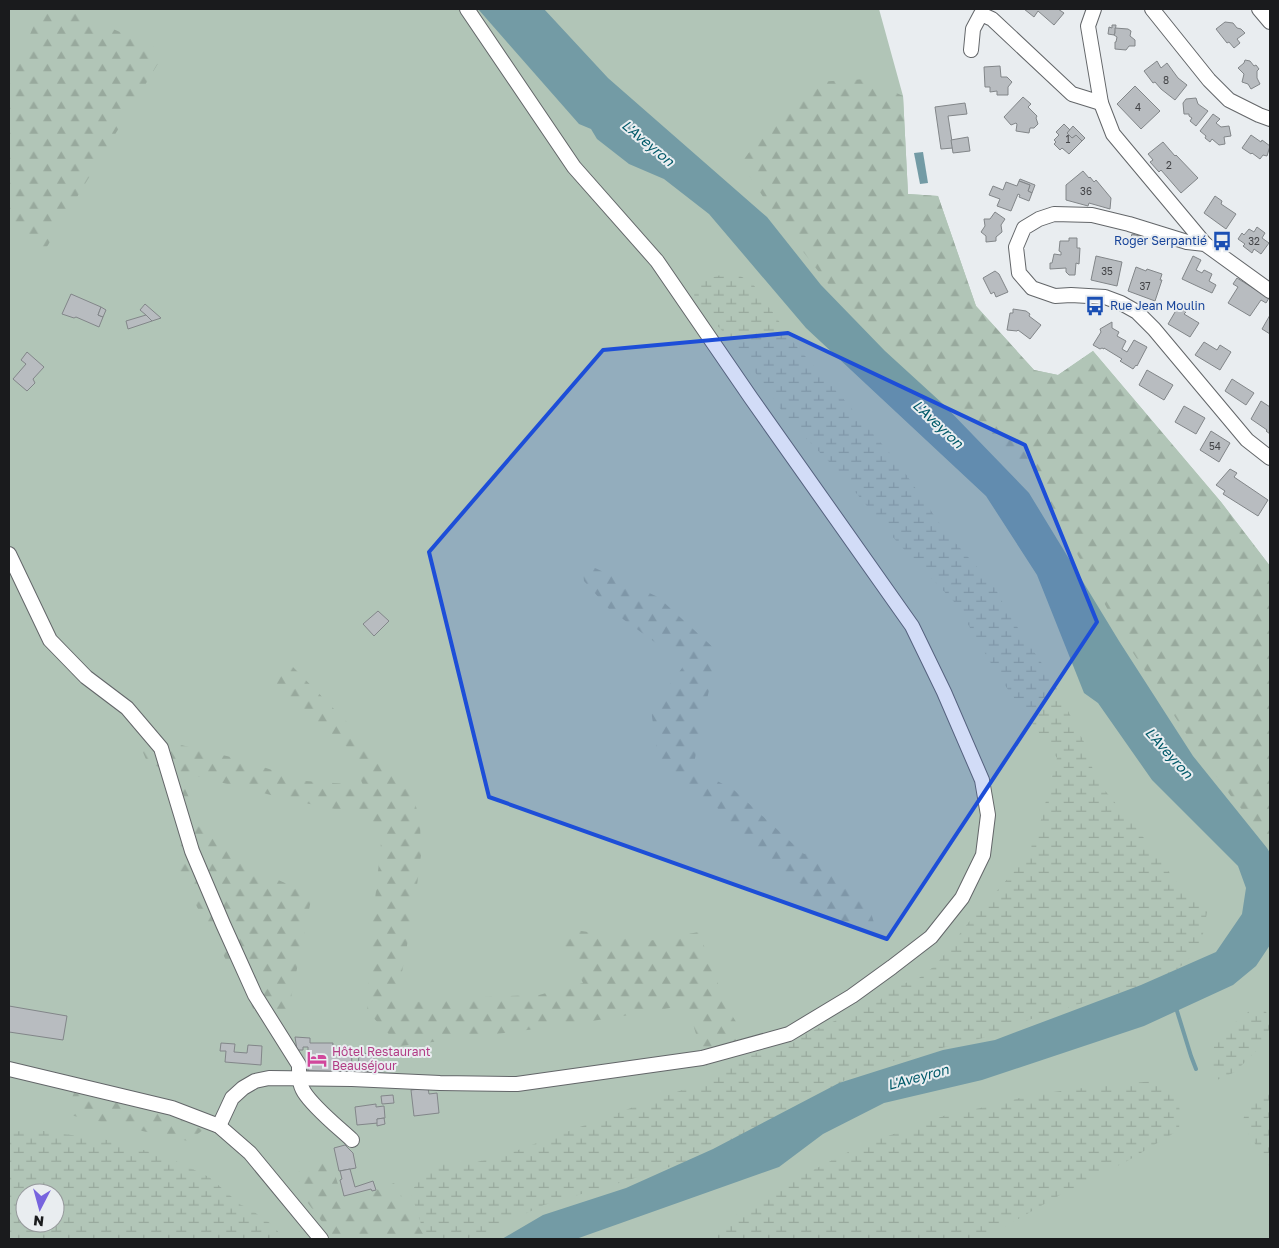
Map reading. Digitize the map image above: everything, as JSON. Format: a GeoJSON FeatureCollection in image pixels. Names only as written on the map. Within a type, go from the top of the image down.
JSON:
{"type":"FeatureCollection","features":[{"type":"Feature","properties":{"kind":"street"},"geometry":{"type":"LineString","coordinates":[[219,1126],[232,1098],[243,1088],[255,1081],[269,1078],[518,1084],[702,1058],[789,1034],[852,996],[931,937],[962,898],[983,855],[988,815],[982,780],[944,692],[912,626],[657,261],[574,167],[467,9]]}},
{"type":"Feature","properties":{"kind":"street"},"geometry":{"type":"LineString","coordinates":[[1094,9],[1088,26],[1100,103],[1114,134],[1205,244],[1270,291]]}},
{"type":"Feature","properties":{"kind":"street"},"geometry":{"type":"LineString","coordinates":[[1152,9],[1208,80],[1229,100],[1259,115],[1270,118]]}},
{"type":"Feature","properties":{"kind":"street"},"geometry":{"type":"LineString","coordinates":[[1259,9],[1270,22]]}},
{"type":"Feature","properties":{"kind":"street"},"geometry":{"type":"LineString","coordinates":[[971,50],[973,29],[980,11],[992,19],[1072,94],[1100,103]]}},
{"type":"Feature","properties":{"kind":"street"},"geometry":{"type":"LineString","coordinates":[[1205,244],[1187,242],[1092,215],[1054,214],[1039,219],[1024,228],[1016,247],[1019,273],[1032,288],[1055,296],[1071,294],[1104,297],[1121,303],[1137,312],[1154,329],[1247,440],[1270,458]]}},
{"type":"Feature","properties":{"kind":"street"},"geometry":{"type":"LineString","coordinates":[[9,554],[50,640],[86,678],[127,708],[161,748],[192,851],[255,995],[298,1065],[299,1079],[304,1091],[312,1102],[352,1140]]}},
{"type":"Feature","properties":{"kind":"street"},"geometry":{"type":"LineString","coordinates":[[9,1070],[172,1108],[219,1126],[250,1153],[320,1239]]}},
{"type":"Feature","properties":{"kind":"highlighted area"},"geometry":{"type":"Polygon","coordinates":[[[788,333],[1025,445],[1097,622],[887,939],[489,797],[429,552],[603,350],[788,333]]]}},
{"type":"Feature","properties":{"kind":"green space"},"geometry":{"type":"Polygon","coordinates":[[[9,9],[879,9],[903,96],[908,194],[938,196],[976,306],[1034,370],[1058,375],[1093,351],[1221,502],[1270,566],[1270,1239],[9,1239],[9,9]]]}},
{"type":"Feature","properties":{"kind":"green space"},"geometry":{"type":"Polygon","coordinates":[[[40,9],[68,9],[165,52],[45,250],[9,225],[9,88],[40,9]]]}},
{"type":"Feature","properties":{"kind":"green space"},"geometry":{"type":"Polygon","coordinates":[[[867,79],[903,96],[908,194],[938,196],[976,306],[1034,370],[1058,375],[1093,351],[1221,502],[1270,566],[1270,849],[1260,831],[1233,799],[1187,735],[1124,639],[1042,490],[889,351],[839,298],[777,218],[741,163],[772,122],[815,82],[867,79]]]}},
{"type":"Feature","properties":{"kind":"green space"},"geometry":{"type":"Polygon","coordinates":[[[725,274],[739,275],[753,284],[797,347],[899,464],[944,530],[994,586],[1008,613],[1049,674],[1085,744],[1096,780],[1138,830],[1183,891],[1199,900],[1207,912],[1201,945],[1187,961],[1165,979],[1039,1016],[983,1038],[863,1070],[807,1101],[763,1131],[682,1163],[544,1205],[466,1239],[431,1239],[422,1227],[411,1193],[420,1177],[432,1166],[451,1162],[477,1162],[510,1153],[709,1081],[730,1060],[772,1049],[877,1002],[895,987],[919,978],[936,965],[968,923],[1028,856],[1041,820],[1057,758],[999,677],[956,604],[897,542],[836,469],[789,421],[739,349],[700,307],[694,295],[705,279],[725,274]]]}},
{"type":"Feature","properties":{"kind":"green space"},"geometry":{"type":"Polygon","coordinates":[[[582,562],[658,597],[717,651],[693,768],[734,790],[804,854],[820,850],[850,891],[867,899],[877,933],[841,924],[801,884],[756,854],[714,804],[660,770],[651,710],[685,664],[609,609],[584,581],[582,562]]]}},
{"type":"Feature","properties":{"kind":"green space"},"geometry":{"type":"Polygon","coordinates":[[[293,667],[378,754],[413,795],[420,822],[421,855],[414,908],[395,1004],[456,998],[539,995],[583,983],[564,946],[568,929],[648,941],[699,932],[726,1006],[747,1039],[706,1066],[687,1005],[580,1023],[400,1046],[367,1011],[370,947],[382,834],[369,816],[295,801],[148,764],[136,736],[239,759],[305,781],[363,785],[346,746],[271,682],[293,667]]]}},
{"type":"Feature","properties":{"kind":"green space"},"geometry":{"type":"Polygon","coordinates":[[[183,784],[196,813],[214,832],[258,871],[312,895],[291,998],[289,1030],[270,1039],[177,869],[183,784]]]}},
{"type":"Feature","properties":{"kind":"green space"},"geometry":{"type":"Polygon","coordinates":[[[1251,1009],[1264,1009],[1270,1018],[1270,1034],[1235,1072],[1217,1080],[1212,1059],[1214,1047],[1227,1028],[1251,1009]]]}},
{"type":"Feature","properties":{"kind":"green space"},"geometry":{"type":"Polygon","coordinates":[[[1154,1081],[1177,1094],[1180,1112],[1179,1130],[1129,1160],[1060,1195],[983,1239],[713,1239],[730,1219],[766,1194],[866,1143],[946,1115],[1031,1095],[1154,1081]]]}},
{"type":"Feature","properties":{"kind":"green space"},"geometry":{"type":"Polygon","coordinates":[[[1270,1087],[1270,1167],[1241,1122],[1251,1106],[1270,1087]]]}},
{"type":"Feature","properties":{"kind":"green space"},"geometry":{"type":"Polygon","coordinates":[[[74,1093],[147,1110],[181,1120],[203,1130],[188,1141],[65,1114],[74,1093]]]}},
{"type":"Feature","properties":{"kind":"green space"},"geometry":{"type":"Polygon","coordinates":[[[36,1130],[107,1140],[165,1156],[209,1177],[241,1205],[247,1207],[274,1226],[283,1239],[9,1239],[9,1132],[36,1130]]]}},
{"type":"Feature","properties":{"kind":"green space"},"geometry":{"type":"Polygon","coordinates":[[[328,1153],[344,1203],[394,1183],[426,1239],[335,1239],[289,1178],[328,1153]]]}},
{"type":"Feature","properties":{"kind":"water","name":"L'Aveyron"},"geometry":{"type":"Polygon","coordinates":[[[478,9],[544,9],[608,78],[767,217],[821,285],[885,351],[943,404],[1029,493],[1119,641],[1193,756],[1270,853],[1270,945],[1256,966],[1233,985],[1144,1026],[982,1080],[884,1103],[823,1134],[779,1167],[576,1239],[502,1239],[543,1215],[626,1188],[713,1149],[839,1083],[943,1050],[995,1040],[1141,985],[1216,952],[1242,914],[1246,888],[1238,866],[1152,780],[1098,703],[1084,693],[1037,575],[986,496],[806,328],[709,214],[664,179],[629,164],[597,139],[591,129],[579,124],[478,9]]]}},
{"type":"Feature","properties":{"kind":"water"},"geometry":{"type":"Polygon","coordinates":[[[923,152],[928,183],[920,184],[914,153],[923,152]]]}},
{"type":"Feature","properties":{"kind":"building"},"geometry":{"type":"Polygon","coordinates":[[[1024,9],[1058,9],[1064,13],[1054,25],[1038,11],[1034,17],[1024,9]]]}},
{"type":"Feature","properties":{"kind":"building"},"geometry":{"type":"Polygon","coordinates":[[[1225,22],[1233,23],[1245,33],[1237,39],[1240,43],[1234,48],[1229,42],[1227,43],[1216,29],[1225,22]]]}},
{"type":"Feature","properties":{"kind":"building"},"geometry":{"type":"Polygon","coordinates":[[[1112,25],[1116,25],[1114,35],[1108,34],[1109,27],[1112,28],[1112,25]]]}},
{"type":"Feature","properties":{"kind":"building"},"geometry":{"type":"Polygon","coordinates":[[[1115,28],[1131,31],[1130,36],[1135,40],[1135,46],[1129,46],[1126,50],[1115,49],[1117,37],[1114,35],[1115,28]]]}},
{"type":"Feature","properties":{"kind":"building"},"geometry":{"type":"Polygon","coordinates":[[[1245,60],[1250,61],[1259,69],[1257,71],[1257,78],[1260,84],[1251,89],[1248,84],[1242,82],[1244,74],[1238,68],[1245,60]]]}},
{"type":"Feature","properties":{"kind":"building"},"geometry":{"type":"Polygon","coordinates":[[[1157,61],[1161,68],[1167,63],[1178,78],[1187,85],[1175,100],[1155,82],[1153,83],[1144,71],[1157,61]]]}},
{"type":"Feature","properties":{"kind":"building"},"geometry":{"type":"Polygon","coordinates":[[[1000,66],[1001,77],[1007,77],[1012,82],[1008,87],[1008,95],[997,95],[997,91],[990,92],[990,87],[985,87],[984,67],[1000,66]]]}},
{"type":"Feature","properties":{"kind":"building"},"geometry":{"type":"Polygon","coordinates":[[[1135,86],[1160,111],[1141,129],[1117,104],[1135,86]]]}},
{"type":"Feature","properties":{"kind":"building"},"geometry":{"type":"Polygon","coordinates":[[[1023,97],[1031,104],[1028,107],[1037,116],[1038,124],[1034,128],[1030,128],[1029,133],[1016,131],[1017,124],[1011,125],[1004,117],[1023,97]]]}},
{"type":"Feature","properties":{"kind":"building"},"geometry":{"type":"Polygon","coordinates":[[[1196,98],[1198,104],[1208,111],[1196,126],[1190,121],[1192,118],[1189,114],[1184,114],[1183,103],[1186,99],[1196,98]]]}},
{"type":"Feature","properties":{"kind":"building"},"geometry":{"type":"Polygon","coordinates":[[[965,103],[967,114],[948,116],[953,148],[941,149],[935,107],[965,103]]]}},
{"type":"Feature","properties":{"kind":"building"},"geometry":{"type":"Polygon","coordinates":[[[1213,114],[1220,119],[1216,123],[1221,127],[1229,126],[1231,136],[1224,137],[1225,144],[1219,145],[1212,139],[1210,142],[1200,131],[1213,114]]]}},
{"type":"Feature","properties":{"kind":"building"},"geometry":{"type":"Polygon","coordinates":[[[1064,124],[1070,130],[1067,133],[1072,138],[1076,135],[1082,141],[1069,154],[1062,148],[1060,150],[1054,144],[1056,142],[1054,140],[1059,135],[1056,132],[1064,124]]]}},
{"type":"Feature","properties":{"kind":"building"},"geometry":{"type":"Polygon","coordinates":[[[1073,126],[1085,138],[1082,141],[1076,135],[1072,138],[1067,133],[1073,126]]]}},
{"type":"Feature","properties":{"kind":"building"},"geometry":{"type":"Polygon","coordinates":[[[1251,135],[1270,146],[1267,156],[1263,155],[1260,159],[1242,148],[1251,135]]]}},
{"type":"Feature","properties":{"kind":"building"},"geometry":{"type":"Polygon","coordinates":[[[968,137],[970,151],[953,153],[951,140],[968,137]]]}},
{"type":"Feature","properties":{"kind":"building"},"geometry":{"type":"Polygon","coordinates":[[[1163,142],[1198,178],[1181,193],[1161,170],[1159,172],[1150,162],[1153,160],[1148,154],[1163,142]]]}},
{"type":"Feature","properties":{"kind":"building"},"geometry":{"type":"Polygon","coordinates":[[[1083,171],[1094,182],[1096,180],[1111,198],[1110,209],[1089,203],[1088,206],[1066,200],[1066,185],[1083,171]]]}},
{"type":"Feature","properties":{"kind":"building"},"geometry":{"type":"Polygon","coordinates":[[[1020,179],[1035,185],[1032,193],[1028,191],[1030,185],[1019,181],[1020,179]]]}},
{"type":"Feature","properties":{"kind":"building"},"geometry":{"type":"Polygon","coordinates":[[[1019,181],[1030,185],[1028,191],[1032,193],[1029,201],[1019,197],[1020,195],[1018,194],[1011,211],[997,206],[1000,199],[989,195],[993,186],[1003,190],[1006,182],[1017,186],[1019,181]]]}},
{"type":"Feature","properties":{"kind":"building"},"geometry":{"type":"Polygon","coordinates":[[[1215,196],[1222,201],[1221,204],[1236,214],[1226,229],[1204,213],[1215,196]]]}},
{"type":"Feature","properties":{"kind":"building"},"geometry":{"type":"Polygon","coordinates":[[[995,212],[1005,219],[1001,225],[1002,232],[996,237],[996,241],[986,242],[986,236],[981,232],[985,226],[984,219],[990,219],[995,212]]]}},
{"type":"Feature","properties":{"kind":"building"},"geometry":{"type":"Polygon","coordinates":[[[1257,227],[1265,233],[1262,238],[1269,243],[1261,254],[1254,249],[1252,253],[1238,239],[1242,233],[1244,235],[1249,229],[1254,232],[1257,227]]]}},
{"type":"Feature","properties":{"kind":"building"},"geometry":{"type":"Polygon","coordinates":[[[1132,234],[1140,236],[1137,245],[1129,243],[1132,234]]]}},
{"type":"Feature","properties":{"kind":"building"},"geometry":{"type":"Polygon","coordinates":[[[1069,238],[1077,238],[1077,248],[1080,248],[1079,264],[1076,263],[1075,275],[1069,275],[1066,272],[1066,268],[1050,269],[1050,263],[1052,263],[1054,254],[1061,255],[1059,251],[1060,241],[1069,241],[1069,238]]]}},
{"type":"Feature","properties":{"kind":"building"},"geometry":{"type":"Polygon","coordinates":[[[1096,256],[1122,262],[1117,286],[1091,280],[1096,256]]]}},
{"type":"Feature","properties":{"kind":"building"},"geometry":{"type":"Polygon","coordinates":[[[1193,256],[1201,260],[1196,270],[1202,273],[1204,270],[1212,274],[1209,281],[1216,285],[1212,293],[1182,279],[1193,256]]]}},
{"type":"Feature","properties":{"kind":"building"},"geometry":{"type":"Polygon","coordinates":[[[1136,267],[1162,274],[1160,280],[1162,280],[1155,301],[1128,291],[1136,267]]]}},
{"type":"Feature","properties":{"kind":"building"},"geometry":{"type":"Polygon","coordinates":[[[995,271],[999,274],[1008,292],[996,297],[994,292],[991,294],[983,278],[995,271]]]}},
{"type":"Feature","properties":{"kind":"building"},"geometry":{"type":"Polygon","coordinates":[[[1237,278],[1269,298],[1266,303],[1261,300],[1250,316],[1228,303],[1238,287],[1233,284],[1237,278]]]}},
{"type":"Feature","properties":{"kind":"building"},"geometry":{"type":"Polygon","coordinates":[[[71,294],[101,307],[98,315],[103,317],[99,327],[76,317],[62,314],[71,294]]]}},
{"type":"Feature","properties":{"kind":"building"},"geometry":{"type":"Polygon","coordinates":[[[145,304],[161,318],[152,321],[140,310],[145,304]]]}},
{"type":"Feature","properties":{"kind":"building"},"geometry":{"type":"Polygon","coordinates":[[[101,307],[106,310],[103,317],[98,315],[101,307]]]}},
{"type":"Feature","properties":{"kind":"building"},"geometry":{"type":"Polygon","coordinates":[[[1178,307],[1186,312],[1184,314],[1199,323],[1190,337],[1168,324],[1178,307]]]}},
{"type":"Feature","properties":{"kind":"building"},"geometry":{"type":"Polygon","coordinates":[[[1013,309],[1026,311],[1030,314],[1029,316],[1041,325],[1030,339],[1018,330],[1007,330],[1010,313],[1013,313],[1013,309]]]}},
{"type":"Feature","properties":{"kind":"building"},"geometry":{"type":"Polygon","coordinates":[[[146,315],[152,321],[128,329],[126,321],[146,315]]]}},
{"type":"Feature","properties":{"kind":"building"},"geometry":{"type":"Polygon","coordinates":[[[1270,315],[1270,334],[1262,329],[1270,315]]]}},
{"type":"Feature","properties":{"kind":"building"},"geometry":{"type":"Polygon","coordinates":[[[1112,322],[1112,328],[1119,332],[1117,336],[1126,341],[1122,349],[1127,352],[1134,340],[1147,347],[1137,366],[1133,369],[1120,361],[1122,359],[1104,348],[1100,349],[1093,345],[1101,332],[1100,329],[1112,322]]]}},
{"type":"Feature","properties":{"kind":"building"},"geometry":{"type":"Polygon","coordinates":[[[1204,342],[1217,350],[1220,345],[1231,352],[1220,370],[1195,355],[1204,342]]]}},
{"type":"Feature","properties":{"kind":"building"},"geometry":{"type":"Polygon","coordinates":[[[27,352],[44,367],[33,379],[35,383],[27,391],[13,379],[26,364],[21,360],[27,352]]]}},
{"type":"Feature","properties":{"kind":"building"},"geometry":{"type":"Polygon","coordinates":[[[1147,370],[1173,385],[1164,400],[1139,385],[1147,370]]]}},
{"type":"Feature","properties":{"kind":"building"},"geometry":{"type":"Polygon","coordinates":[[[1232,379],[1254,393],[1246,405],[1225,391],[1232,379]]]}},
{"type":"Feature","properties":{"kind":"building"},"geometry":{"type":"Polygon","coordinates":[[[1261,401],[1270,407],[1270,434],[1251,419],[1261,401]]]}},
{"type":"Feature","properties":{"kind":"building"},"geometry":{"type":"Polygon","coordinates":[[[1184,406],[1205,418],[1196,434],[1175,422],[1184,406]]]}},
{"type":"Feature","properties":{"kind":"building"},"geometry":{"type":"Polygon","coordinates":[[[1211,431],[1230,443],[1219,462],[1200,450],[1211,431]]]}},
{"type":"Feature","properties":{"kind":"building"},"geometry":{"type":"Polygon","coordinates":[[[1230,469],[1237,473],[1234,477],[1268,500],[1258,516],[1223,494],[1225,491],[1216,485],[1230,469]]]}},
{"type":"Feature","properties":{"kind":"building"},"geometry":{"type":"Polygon","coordinates":[[[378,611],[389,621],[374,636],[363,624],[378,611]]]}},
{"type":"Feature","properties":{"kind":"building"},"geometry":{"type":"Polygon","coordinates":[[[9,1006],[67,1016],[63,1040],[9,1032],[9,1006]]]}},
{"type":"Feature","properties":{"kind":"building"},"geometry":{"type":"Polygon","coordinates":[[[295,1037],[310,1038],[310,1043],[333,1043],[332,1054],[352,1055],[351,1072],[308,1071],[308,1047],[303,1047],[303,1050],[297,1050],[295,1037]]]}},
{"type":"Feature","properties":{"kind":"building"},"geometry":{"type":"Polygon","coordinates":[[[221,1043],[235,1044],[234,1052],[247,1053],[248,1045],[262,1046],[261,1065],[225,1062],[226,1051],[220,1051],[221,1043]]]}},
{"type":"Feature","properties":{"kind":"building"},"geometry":{"type":"Polygon","coordinates":[[[359,1053],[374,1054],[373,1072],[358,1071],[359,1053]]]}},
{"type":"Feature","properties":{"kind":"building"},"geometry":{"type":"Polygon","coordinates":[[[428,1088],[429,1094],[437,1093],[439,1113],[414,1116],[411,1090],[428,1088]]]}},
{"type":"Feature","properties":{"kind":"building"},"geometry":{"type":"Polygon","coordinates":[[[393,1095],[394,1103],[382,1104],[381,1096],[393,1095]]]}},
{"type":"Feature","properties":{"kind":"building"},"geometry":{"type":"Polygon","coordinates":[[[376,1104],[376,1107],[384,1106],[385,1118],[377,1119],[378,1123],[357,1125],[355,1107],[376,1104]]]}},
{"type":"Feature","properties":{"kind":"building"},"geometry":{"type":"Polygon","coordinates":[[[384,1118],[385,1124],[377,1126],[377,1119],[384,1118]]]}},
{"type":"Feature","properties":{"kind":"building"},"geometry":{"type":"Polygon","coordinates":[[[345,1145],[353,1153],[356,1168],[339,1171],[334,1148],[345,1145]]]}},
{"type":"Feature","properties":{"kind":"building"},"geometry":{"type":"Polygon","coordinates":[[[350,1169],[355,1187],[373,1181],[376,1190],[372,1191],[371,1189],[344,1196],[340,1171],[350,1169]]]}},
{"type":"Feature","properties":{"kind":"waterway"},"geometry":{"type":"LineString","coordinates":[[1177,1011],[1196,1069]]}},
{"type":"Feature","properties":{"kind":"place","name":"Roger Serpantié"},"geometry":{"type":"Point","coordinates":[1222,241]}},
{"type":"Feature","properties":{"kind":"place","name":"Rue Jean Moulin"},"geometry":{"type":"Point","coordinates":[1095,306]}},
{"type":"Feature","properties":{"kind":"place","name":"Hôtel Restaurant Beauséjour"},"geometry":{"type":"Point","coordinates":[317,1059]}}]}
